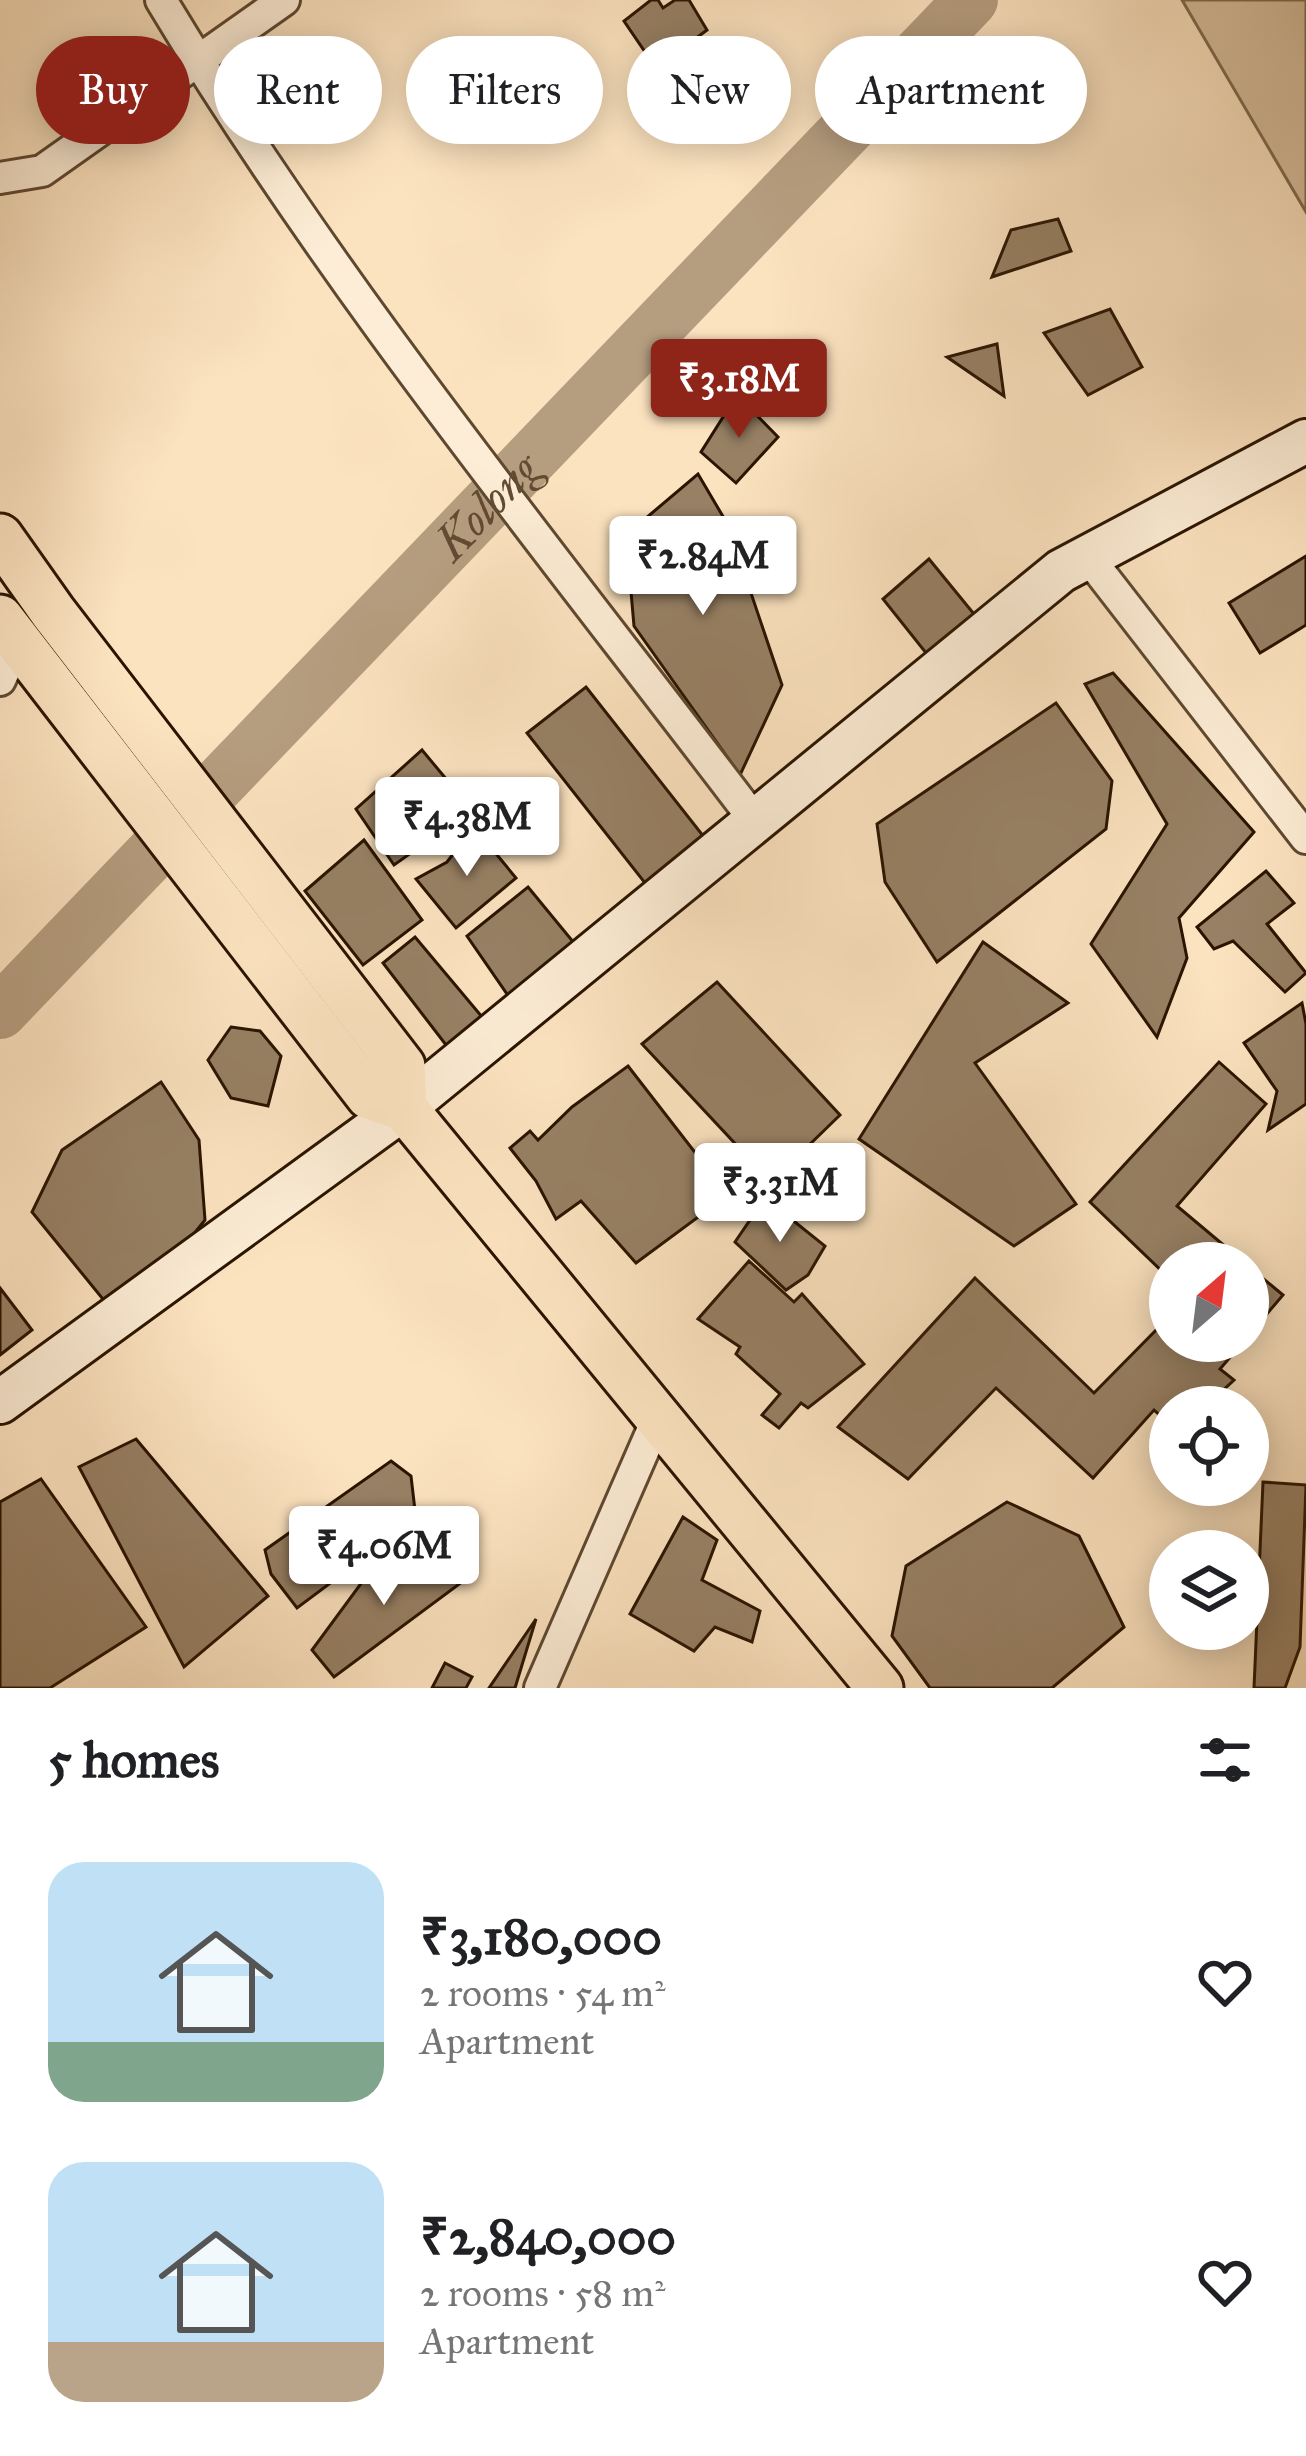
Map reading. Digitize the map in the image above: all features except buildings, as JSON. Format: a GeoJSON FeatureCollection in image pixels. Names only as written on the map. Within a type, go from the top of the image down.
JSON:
{"type":"FeatureCollection","features":[{"type":"Feature","properties":{"kind":"main road"},"geometry":{"type":"LineString","coordinates":[[0,537],[278,944],[369,1096],[404,1108],[880,1688]]}},
{"type":"Feature","properties":{"kind":"main road"},"geometry":{"type":"LineString","coordinates":[[6,647],[278,944]]}},
{"type":"Feature","properties":{"kind":"street"},"geometry":{"type":"LineString","coordinates":[[161,0],[196,59],[380,327],[755,822]]}},
{"type":"Feature","properties":{"kind":"street"},"geometry":{"type":"LineString","coordinates":[[0,178],[42,171],[284,0]]}},
{"type":"Feature","properties":{"kind":"street"},"geometry":{"type":"LineString","coordinates":[[0,1402],[404,1108],[1061,571],[1306,441]]}},
{"type":"Feature","properties":{"kind":"street"},"geometry":{"type":"LineString","coordinates":[[1088,557],[1306,838]]}},
{"type":"Feature","properties":{"kind":"street"},"geometry":{"type":"LineString","coordinates":[[540,1688],[659,1415]]}},
{"type":"Feature","properties":{"kind":"shaded area"},"geometry":{"type":"Polygon","coordinates":[[[1182,0],[1306,0],[1306,212],[1182,0]]]}},
{"type":"Feature","properties":{"kind":"waterway","name":"Kolong"},"geometry":{"type":"LineString","coordinates":[[0,1012],[971,0]]}}]}
